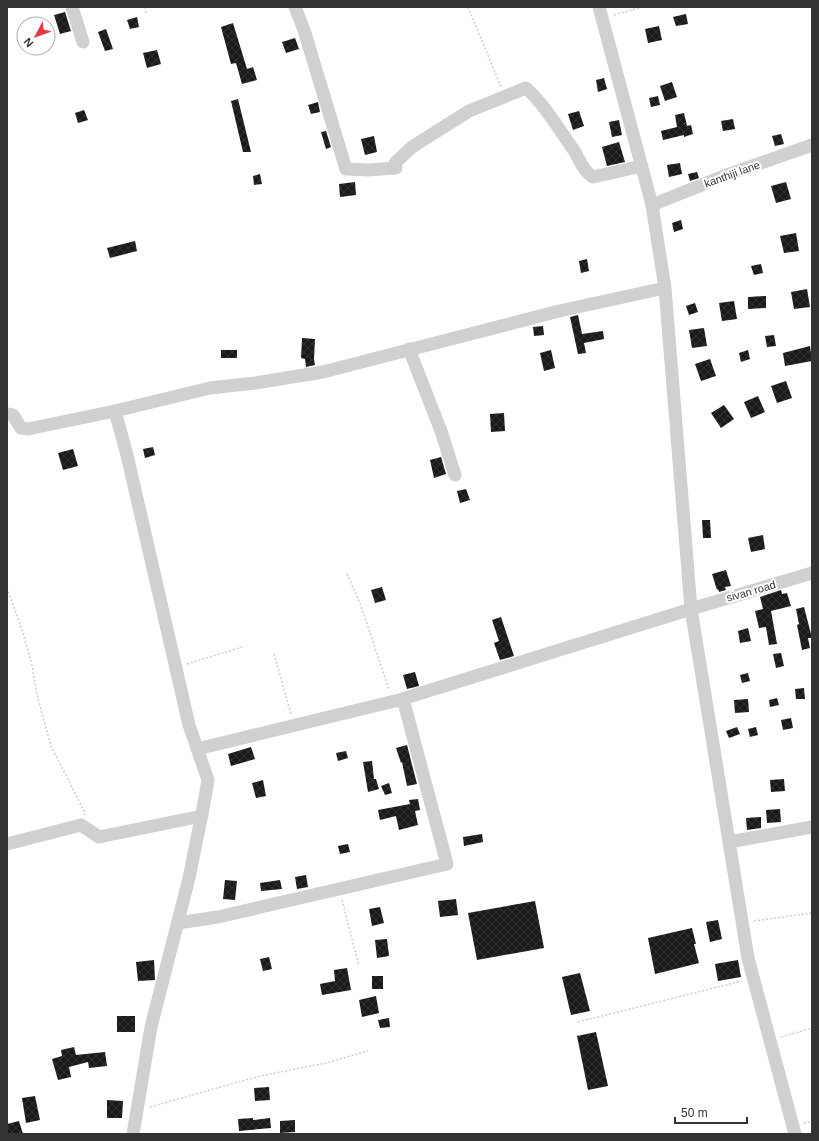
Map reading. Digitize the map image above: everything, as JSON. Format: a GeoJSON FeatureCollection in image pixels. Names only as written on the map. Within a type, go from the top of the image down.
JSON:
{"type":"FeatureCollection","features":[{"type":"Feature","properties":{"kind":"street"},"geometry":{"type":"LineString","coordinates":[[72,7],[83,42]]}},
{"type":"Feature","properties":{"kind":"street"},"geometry":{"type":"LineString","coordinates":[[295,7],[304,30],[346,169],[368,170],[396,168],[395,163],[412,147],[470,111],[526,88],[535,96],[576,154],[588,174],[593,177],[642,166]]}},
{"type":"Feature","properties":{"kind":"street"},"geometry":{"type":"LineString","coordinates":[[601,13],[652,205],[665,288],[691,609],[748,958],[795,1134]]}},
{"type":"Feature","properties":{"kind":"street","name":"kanthiji lane"},"geometry":{"type":"LineString","coordinates":[[652,205],[724,176],[812,146]]}},
{"type":"Feature","properties":{"kind":"street"},"geometry":{"type":"LineString","coordinates":[[7,414],[13,415],[21,428],[28,429],[210,388],[255,383],[323,372],[559,311],[665,288]]}},
{"type":"Feature","properties":{"kind":"street"},"geometry":{"type":"LineString","coordinates":[[409,349],[455,475]]}},
{"type":"Feature","properties":{"kind":"street"},"geometry":{"type":"LineString","coordinates":[[115,410],[127,455],[189,725],[208,780],[189,878],[151,1028],[133,1134]]}},
{"type":"Feature","properties":{"kind":"street","name":"sivan road"},"geometry":{"type":"LineString","coordinates":[[198,749],[398,700],[812,573]]}},
{"type":"Feature","properties":{"kind":"street"},"geometry":{"type":"LineString","coordinates":[[178,923],[218,917],[447,864],[398,700]]}},
{"type":"Feature","properties":{"kind":"street"},"geometry":{"type":"LineString","coordinates":[[7,844],[81,825],[99,837],[202,816]]}},
{"type":"Feature","properties":{"kind":"street"},"geometry":{"type":"LineString","coordinates":[[729,842],[812,827]]}},
{"type":"Feature","properties":{"kind":"path"},"geometry":{"type":"LineString","coordinates":[[145,7],[146,13]]}},
{"type":"Feature","properties":{"kind":"path"},"geometry":{"type":"LineString","coordinates":[[468,7],[504,96]]}},
{"type":"Feature","properties":{"kind":"path"},"geometry":{"type":"LineString","coordinates":[[601,13],[642,7]]}},
{"type":"Feature","properties":{"kind":"path"},"geometry":{"type":"LineString","coordinates":[[347,574],[398,700]]}},
{"type":"Feature","properties":{"kind":"path"},"geometry":{"type":"LineString","coordinates":[[7,588],[23,633],[32,665],[37,695],[51,746],[85,813],[84,827]]}},
{"type":"Feature","properties":{"kind":"path"},"geometry":{"type":"LineString","coordinates":[[175,667],[242,647]]}},
{"type":"Feature","properties":{"kind":"path"},"geometry":{"type":"LineString","coordinates":[[274,654],[294,726]]}},
{"type":"Feature","properties":{"kind":"path"},"geometry":{"type":"LineString","coordinates":[[339,888],[359,966]]}},
{"type":"Feature","properties":{"kind":"path"},"geometry":{"type":"LineString","coordinates":[[742,922],[775,919],[812,913]]}},
{"type":"Feature","properties":{"kind":"path"},"geometry":{"type":"LineString","coordinates":[[578,1022],[753,978]]}},
{"type":"Feature","properties":{"kind":"path"},"geometry":{"type":"LineString","coordinates":[[770,1040],[812,1028]]}},
{"type":"Feature","properties":{"kind":"path"},"geometry":{"type":"LineString","coordinates":[[136,1111],[260,1076],[326,1063],[368,1051]]}},
{"type":"Feature","properties":{"kind":"building"},"geometry":{"type":"Polygon","coordinates":[[[65,12],[71,31],[60,34],[56,16],[54,15],[65,12]]]}},
{"type":"Feature","properties":{"kind":"building"},"geometry":{"type":"Polygon","coordinates":[[[686,14],[688,24],[676,26],[673,17],[686,14]]]}},
{"type":"Feature","properties":{"kind":"building"},"geometry":{"type":"Polygon","coordinates":[[[137,17],[139,27],[130,29],[127,20],[137,17]]]}},
{"type":"Feature","properties":{"kind":"building"},"geometry":{"type":"Polygon","coordinates":[[[233,23],[247,69],[253,67],[257,80],[242,84],[236,63],[231,64],[221,27],[233,23]]]}},
{"type":"Feature","properties":{"kind":"building"},"geometry":{"type":"Polygon","coordinates":[[[659,26],[662,40],[648,43],[645,29],[659,26]]]}},
{"type":"Feature","properties":{"kind":"building"},"geometry":{"type":"Polygon","coordinates":[[[106,29],[113,49],[105,51],[98,32],[106,29]]]}},
{"type":"Feature","properties":{"kind":"building"},"geometry":{"type":"Polygon","coordinates":[[[295,38],[299,49],[286,53],[282,42],[295,38]]]}},
{"type":"Feature","properties":{"kind":"building"},"geometry":{"type":"Polygon","coordinates":[[[157,50],[161,64],[147,68],[143,53],[157,50]]]}},
{"type":"Feature","properties":{"kind":"building"},"geometry":{"type":"Polygon","coordinates":[[[604,78],[607,89],[598,92],[596,80],[604,78]]]}},
{"type":"Feature","properties":{"kind":"building"},"geometry":{"type":"Polygon","coordinates":[[[672,82],[677,97],[665,101],[660,86],[672,82]]]}},
{"type":"Feature","properties":{"kind":"building"},"geometry":{"type":"Polygon","coordinates":[[[658,96],[660,105],[651,107],[649,98],[658,96]]]}},
{"type":"Feature","properties":{"kind":"building"},"geometry":{"type":"Polygon","coordinates":[[[238,99],[251,152],[243,152],[231,101],[238,99]]]}},
{"type":"Feature","properties":{"kind":"building"},"geometry":{"type":"Polygon","coordinates":[[[318,102],[320,112],[311,114],[308,105],[318,102]]]}},
{"type":"Feature","properties":{"kind":"building"},"geometry":{"type":"Polygon","coordinates":[[[84,110],[88,120],[78,123],[75,113],[84,110]]]}},
{"type":"Feature","properties":{"kind":"building"},"geometry":{"type":"Polygon","coordinates":[[[579,111],[584,126],[573,130],[568,114],[579,111]]]}},
{"type":"Feature","properties":{"kind":"building"},"geometry":{"type":"Polygon","coordinates":[[[684,113],[687,126],[691,125],[693,134],[663,140],[661,131],[677,127],[675,115],[684,113]]]}},
{"type":"Feature","properties":{"kind":"building"},"geometry":{"type":"Polygon","coordinates":[[[733,119],[735,129],[723,131],[721,121],[733,119]]]}},
{"type":"Feature","properties":{"kind":"building"},"geometry":{"type":"Polygon","coordinates":[[[619,120],[622,135],[612,137],[609,122],[619,120]]]}},
{"type":"Feature","properties":{"kind":"building"},"geometry":{"type":"Polygon","coordinates":[[[326,131],[331,147],[326,149],[321,132],[326,131]]]}},
{"type":"Feature","properties":{"kind":"building"},"geometry":{"type":"Polygon","coordinates":[[[781,134],[784,144],[775,146],[772,136],[781,134]]]}},
{"type":"Feature","properties":{"kind":"building"},"geometry":{"type":"Polygon","coordinates":[[[374,136],[377,152],[365,155],[361,139],[374,136]]]}},
{"type":"Feature","properties":{"kind":"building"},"geometry":{"type":"Polygon","coordinates":[[[619,142],[625,162],[607,166],[602,147],[619,142]]]}},
{"type":"Feature","properties":{"kind":"building"},"geometry":{"type":"Polygon","coordinates":[[[680,163],[682,174],[669,177],[667,165],[680,163]]]}},
{"type":"Feature","properties":{"kind":"building"},"geometry":{"type":"Polygon","coordinates":[[[697,172],[699,178],[690,181],[688,174],[697,172]]]}},
{"type":"Feature","properties":{"kind":"building"},"geometry":{"type":"Polygon","coordinates":[[[260,174],[262,184],[254,185],[253,176],[260,174]]]}},
{"type":"Feature","properties":{"kind":"building"},"geometry":{"type":"Polygon","coordinates":[[[355,182],[356,195],[340,197],[339,184],[355,182]]]}},
{"type":"Feature","properties":{"kind":"building"},"geometry":{"type":"Polygon","coordinates":[[[786,182],[791,199],[776,203],[771,186],[786,182]]]}},
{"type":"Feature","properties":{"kind":"building"},"geometry":{"type":"Polygon","coordinates":[[[681,220],[683,229],[674,232],[672,223],[681,220]]]}},
{"type":"Feature","properties":{"kind":"building"},"geometry":{"type":"Polygon","coordinates":[[[796,233],[799,251],[784,253],[780,236],[796,233]]]}},
{"type":"Feature","properties":{"kind":"building"},"geometry":{"type":"Polygon","coordinates":[[[135,241],[137,251],[110,258],[107,248],[135,241]]]}},
{"type":"Feature","properties":{"kind":"building"},"geometry":{"type":"Polygon","coordinates":[[[587,259],[589,271],[581,273],[579,261],[587,259]]]}},
{"type":"Feature","properties":{"kind":"building"},"geometry":{"type":"Polygon","coordinates":[[[761,264],[763,273],[754,275],[751,266],[761,264]]]}},
{"type":"Feature","properties":{"kind":"building"},"geometry":{"type":"Polygon","coordinates":[[[807,289],[810,307],[794,309],[791,292],[807,289]]]}},
{"type":"Feature","properties":{"kind":"building"},"geometry":{"type":"Polygon","coordinates":[[[766,296],[766,308],[748,309],[748,297],[766,296]]]}},
{"type":"Feature","properties":{"kind":"building"},"geometry":{"type":"Polygon","coordinates":[[[734,301],[737,319],[722,321],[719,303],[734,301]]]}},
{"type":"Feature","properties":{"kind":"building"},"geometry":{"type":"Polygon","coordinates":[[[695,303],[698,312],[689,315],[686,306],[695,303]]]}},
{"type":"Feature","properties":{"kind":"building"},"geometry":{"type":"Polygon","coordinates":[[[578,315],[582,334],[603,331],[604,339],[584,343],[586,353],[578,354],[570,317],[578,315]]]}},
{"type":"Feature","properties":{"kind":"building"},"geometry":{"type":"Polygon","coordinates":[[[543,326],[544,335],[534,336],[533,327],[543,326]]]}},
{"type":"Feature","properties":{"kind":"building"},"geometry":{"type":"Polygon","coordinates":[[[704,328],[707,346],[692,348],[689,330],[704,328]]]}},
{"type":"Feature","properties":{"kind":"building"},"geometry":{"type":"Polygon","coordinates":[[[774,335],[776,346],[767,347],[765,336],[774,335]]]}},
{"type":"Feature","properties":{"kind":"building"},"geometry":{"type":"Polygon","coordinates":[[[302,338],[315,339],[315,365],[306,367],[305,359],[301,358],[302,338]]]}},
{"type":"Feature","properties":{"kind":"building"},"geometry":{"type":"Polygon","coordinates":[[[810,346],[812,361],[785,366],[783,353],[810,346]]]}},
{"type":"Feature","properties":{"kind":"building"},"geometry":{"type":"Polygon","coordinates":[[[221,350],[237,350],[237,358],[221,358],[221,350]]]}},
{"type":"Feature","properties":{"kind":"building"},"geometry":{"type":"Polygon","coordinates":[[[551,350],[555,368],[544,371],[540,353],[551,350]]]}},
{"type":"Feature","properties":{"kind":"building"},"geometry":{"type":"Polygon","coordinates":[[[748,350],[750,359],[741,362],[739,353],[748,350]]]}},
{"type":"Feature","properties":{"kind":"building"},"geometry":{"type":"Polygon","coordinates":[[[710,359],[716,376],[701,381],[695,364],[710,359]]]}},
{"type":"Feature","properties":{"kind":"building"},"geometry":{"type":"Polygon","coordinates":[[[786,381],[792,398],[777,403],[771,386],[786,381]]]}},
{"type":"Feature","properties":{"kind":"building"},"geometry":{"type":"Polygon","coordinates":[[[758,396],[765,412],[751,418],[744,402],[758,396]]]}},
{"type":"Feature","properties":{"kind":"building"},"geometry":{"type":"Polygon","coordinates":[[[724,405],[734,419],[721,428],[711,413],[724,405]]]}},
{"type":"Feature","properties":{"kind":"building"},"geometry":{"type":"Polygon","coordinates":[[[504,413],[505,431],[491,432],[490,414],[504,413]]]}},
{"type":"Feature","properties":{"kind":"building"},"geometry":{"type":"Polygon","coordinates":[[[153,447],[155,455],[145,458],[143,449],[153,447]]]}},
{"type":"Feature","properties":{"kind":"building"},"geometry":{"type":"Polygon","coordinates":[[[73,449],[78,466],[63,470],[58,453],[73,449]]]}},
{"type":"Feature","properties":{"kind":"building"},"geometry":{"type":"Polygon","coordinates":[[[441,457],[446,474],[434,478],[430,460],[441,457]]]}},
{"type":"Feature","properties":{"kind":"building"},"geometry":{"type":"Polygon","coordinates":[[[466,489],[470,500],[460,503],[457,491],[466,489]]]}},
{"type":"Feature","properties":{"kind":"building"},"geometry":{"type":"Polygon","coordinates":[[[702,520],[710,520],[711,538],[703,538],[702,520]]]}},
{"type":"Feature","properties":{"kind":"building"},"geometry":{"type":"Polygon","coordinates":[[[763,535],[765,549],[751,552],[748,538],[763,535]]]}},
{"type":"Feature","properties":{"kind":"building"},"geometry":{"type":"Polygon","coordinates":[[[726,570],[731,586],[725,587],[726,590],[719,592],[712,574],[726,570]]]}},
{"type":"Feature","properties":{"kind":"building"},"geometry":{"type":"Polygon","coordinates":[[[382,587],[386,600],[375,603],[371,590],[382,587]]]}},
{"type":"Feature","properties":{"kind":"building"},"geometry":{"type":"Polygon","coordinates":[[[781,590],[782,594],[787,593],[791,606],[771,611],[777,644],[769,645],[766,627],[759,628],[755,611],[763,609],[760,597],[781,590]]]}},
{"type":"Feature","properties":{"kind":"building"},"geometry":{"type":"Polygon","coordinates":[[[804,607],[812,638],[808,638],[810,648],[802,650],[797,625],[799,624],[796,609],[804,607]]]}},
{"type":"Feature","properties":{"kind":"building"},"geometry":{"type":"Polygon","coordinates":[[[501,617],[514,656],[500,660],[494,643],[499,641],[492,620],[501,617]]]}},
{"type":"Feature","properties":{"kind":"building"},"geometry":{"type":"Polygon","coordinates":[[[748,628],[751,641],[740,643],[738,631],[748,628]]]}},
{"type":"Feature","properties":{"kind":"building"},"geometry":{"type":"Polygon","coordinates":[[[781,653],[784,666],[776,668],[773,654],[781,653]]]}},
{"type":"Feature","properties":{"kind":"building"},"geometry":{"type":"Polygon","coordinates":[[[415,672],[419,686],[407,689],[403,675],[415,672]]]}},
{"type":"Feature","properties":{"kind":"building"},"geometry":{"type":"Polygon","coordinates":[[[748,673],[750,681],[742,683],[740,675],[748,673]]]}},
{"type":"Feature","properties":{"kind":"building"},"geometry":{"type":"Polygon","coordinates":[[[804,688],[805,699],[796,699],[795,689],[804,688]]]}},
{"type":"Feature","properties":{"kind":"building"},"geometry":{"type":"Polygon","coordinates":[[[777,698],[779,705],[770,707],[769,700],[777,698]]]}},
{"type":"Feature","properties":{"kind":"building"},"geometry":{"type":"Polygon","coordinates":[[[748,699],[749,712],[735,713],[734,700],[748,699]]]}},
{"type":"Feature","properties":{"kind":"building"},"geometry":{"type":"Polygon","coordinates":[[[791,718],[793,728],[783,730],[781,720],[791,718]]]}},
{"type":"Feature","properties":{"kind":"building"},"geometry":{"type":"Polygon","coordinates":[[[737,727],[740,734],[729,738],[726,731],[737,727]]]}},
{"type":"Feature","properties":{"kind":"building"},"geometry":{"type":"Polygon","coordinates":[[[756,727],[758,735],[750,737],[748,729],[756,727]]]}},
{"type":"Feature","properties":{"kind":"building"},"geometry":{"type":"Polygon","coordinates":[[[407,745],[417,784],[407,786],[402,762],[401,763],[396,748],[407,745]]]}},
{"type":"Feature","properties":{"kind":"building"},"geometry":{"type":"Polygon","coordinates":[[[251,747],[255,759],[231,766],[228,754],[251,747]]]}},
{"type":"Feature","properties":{"kind":"building"},"geometry":{"type":"Polygon","coordinates":[[[346,751],[348,758],[338,761],[336,753],[346,751]]]}},
{"type":"Feature","properties":{"kind":"building"},"geometry":{"type":"Polygon","coordinates":[[[372,761],[374,779],[376,779],[379,789],[368,792],[363,762],[372,761]]]}},
{"type":"Feature","properties":{"kind":"building"},"geometry":{"type":"Polygon","coordinates":[[[784,779],[785,791],[771,792],[770,780],[784,779]]]}},
{"type":"Feature","properties":{"kind":"building"},"geometry":{"type":"Polygon","coordinates":[[[263,780],[266,796],[256,798],[252,783],[263,780]]]}},
{"type":"Feature","properties":{"kind":"building"},"geometry":{"type":"Polygon","coordinates":[[[389,783],[392,793],[385,795],[381,786],[389,783]]]}},
{"type":"Feature","properties":{"kind":"building"},"geometry":{"type":"Polygon","coordinates":[[[418,799],[420,810],[415,811],[418,825],[399,830],[396,816],[380,820],[378,810],[410,804],[409,800],[418,799]]]}},
{"type":"Feature","properties":{"kind":"building"},"geometry":{"type":"Polygon","coordinates":[[[780,809],[781,822],[767,823],[766,810],[780,809]]]}},
{"type":"Feature","properties":{"kind":"building"},"geometry":{"type":"Polygon","coordinates":[[[761,817],[761,828],[747,830],[746,818],[761,817]]]}},
{"type":"Feature","properties":{"kind":"building"},"geometry":{"type":"Polygon","coordinates":[[[482,834],[483,842],[464,846],[463,837],[482,834]]]}},
{"type":"Feature","properties":{"kind":"building"},"geometry":{"type":"Polygon","coordinates":[[[348,844],[350,852],[340,854],[338,846],[348,844]]]}},
{"type":"Feature","properties":{"kind":"building"},"geometry":{"type":"Polygon","coordinates":[[[306,875],[308,887],[297,889],[295,877],[306,875]]]}},
{"type":"Feature","properties":{"kind":"building"},"geometry":{"type":"Polygon","coordinates":[[[225,880],[237,881],[235,900],[223,899],[225,880]]]}},
{"type":"Feature","properties":{"kind":"building"},"geometry":{"type":"Polygon","coordinates":[[[280,880],[282,889],[261,891],[260,883],[280,880]]]}},
{"type":"Feature","properties":{"kind":"building"},"geometry":{"type":"Polygon","coordinates":[[[456,899],[458,915],[440,917],[438,901],[456,899]]]}},
{"type":"Feature","properties":{"kind":"building"},"geometry":{"type":"Polygon","coordinates":[[[535,901],[544,948],[477,960],[468,913],[535,901]]]}},
{"type":"Feature","properties":{"kind":"building"},"geometry":{"type":"Polygon","coordinates":[[[380,907],[384,923],[372,926],[369,909],[380,907]]]}},
{"type":"Feature","properties":{"kind":"building"},"geometry":{"type":"Polygon","coordinates":[[[718,920],[722,939],[710,942],[706,922],[718,920]]]}},
{"type":"Feature","properties":{"kind":"building"},"geometry":{"type":"Polygon","coordinates":[[[692,928],[699,963],[655,974],[648,938],[692,928]]]}},
{"type":"Feature","properties":{"kind":"building"},"geometry":{"type":"Polygon","coordinates":[[[387,939],[389,956],[377,958],[375,940],[387,939]]]}},
{"type":"Feature","properties":{"kind":"building"},"geometry":{"type":"Polygon","coordinates":[[[269,957],[272,969],[263,971],[260,959],[269,957]]]}},
{"type":"Feature","properties":{"kind":"building"},"geometry":{"type":"Polygon","coordinates":[[[154,960],[155,980],[138,981],[136,962],[154,960]]]}},
{"type":"Feature","properties":{"kind":"building"},"geometry":{"type":"Polygon","coordinates":[[[738,960],[741,977],[718,981],[715,964],[738,960]]]}},
{"type":"Feature","properties":{"kind":"building"},"geometry":{"type":"Polygon","coordinates":[[[347,968],[351,990],[322,995],[320,984],[335,981],[334,970],[347,968]]]}},
{"type":"Feature","properties":{"kind":"building"},"geometry":{"type":"Polygon","coordinates":[[[580,973],[590,1011],[571,1015],[562,977],[580,973]]]}},
{"type":"Feature","properties":{"kind":"building"},"geometry":{"type":"Polygon","coordinates":[[[372,976],[383,976],[383,989],[372,989],[372,976]]]}},
{"type":"Feature","properties":{"kind":"building"},"geometry":{"type":"Polygon","coordinates":[[[376,996],[379,1013],[362,1017],[359,1000],[376,996]]]}},
{"type":"Feature","properties":{"kind":"building"},"geometry":{"type":"Polygon","coordinates":[[[117,1016],[135,1016],[135,1032],[117,1032],[117,1016]]]}},
{"type":"Feature","properties":{"kind":"building"},"geometry":{"type":"Polygon","coordinates":[[[389,1018],[390,1027],[380,1028],[378,1020],[389,1018]]]}},
{"type":"Feature","properties":{"kind":"building"},"geometry":{"type":"Polygon","coordinates":[[[596,1032],[608,1086],[588,1090],[577,1036],[596,1032]]]}},
{"type":"Feature","properties":{"kind":"building"},"geometry":{"type":"Polygon","coordinates":[[[74,1047],[76,1055],[105,1052],[107,1066],[89,1068],[88,1062],[69,1067],[71,1077],[58,1080],[52,1059],[62,1056],[61,1050],[74,1047]]]}},
{"type":"Feature","properties":{"kind":"building"},"geometry":{"type":"Polygon","coordinates":[[[269,1087],[270,1100],[255,1101],[254,1088],[269,1087]]]}},
{"type":"Feature","properties":{"kind":"building"},"geometry":{"type":"Polygon","coordinates":[[[35,1096],[40,1120],[26,1123],[22,1098],[35,1096]]]}},
{"type":"Feature","properties":{"kind":"building"},"geometry":{"type":"Polygon","coordinates":[[[107,1100],[123,1101],[122,1118],[107,1118],[107,1100]]]}},
{"type":"Feature","properties":{"kind":"building"},"geometry":{"type":"Polygon","coordinates":[[[253,1118],[253,1120],[270,1118],[271,1128],[239,1131],[238,1119],[253,1118]]]}},
{"type":"Feature","properties":{"kind":"building"},"geometry":{"type":"Polygon","coordinates":[[[295,1120],[295,1132],[280,1133],[280,1121],[295,1120]]]}},
{"type":"Feature","properties":{"kind":"building"},"geometry":{"type":"Polygon","coordinates":[[[19,1121],[23,1134],[7,1134],[7,1124],[19,1121]]]}}]}
